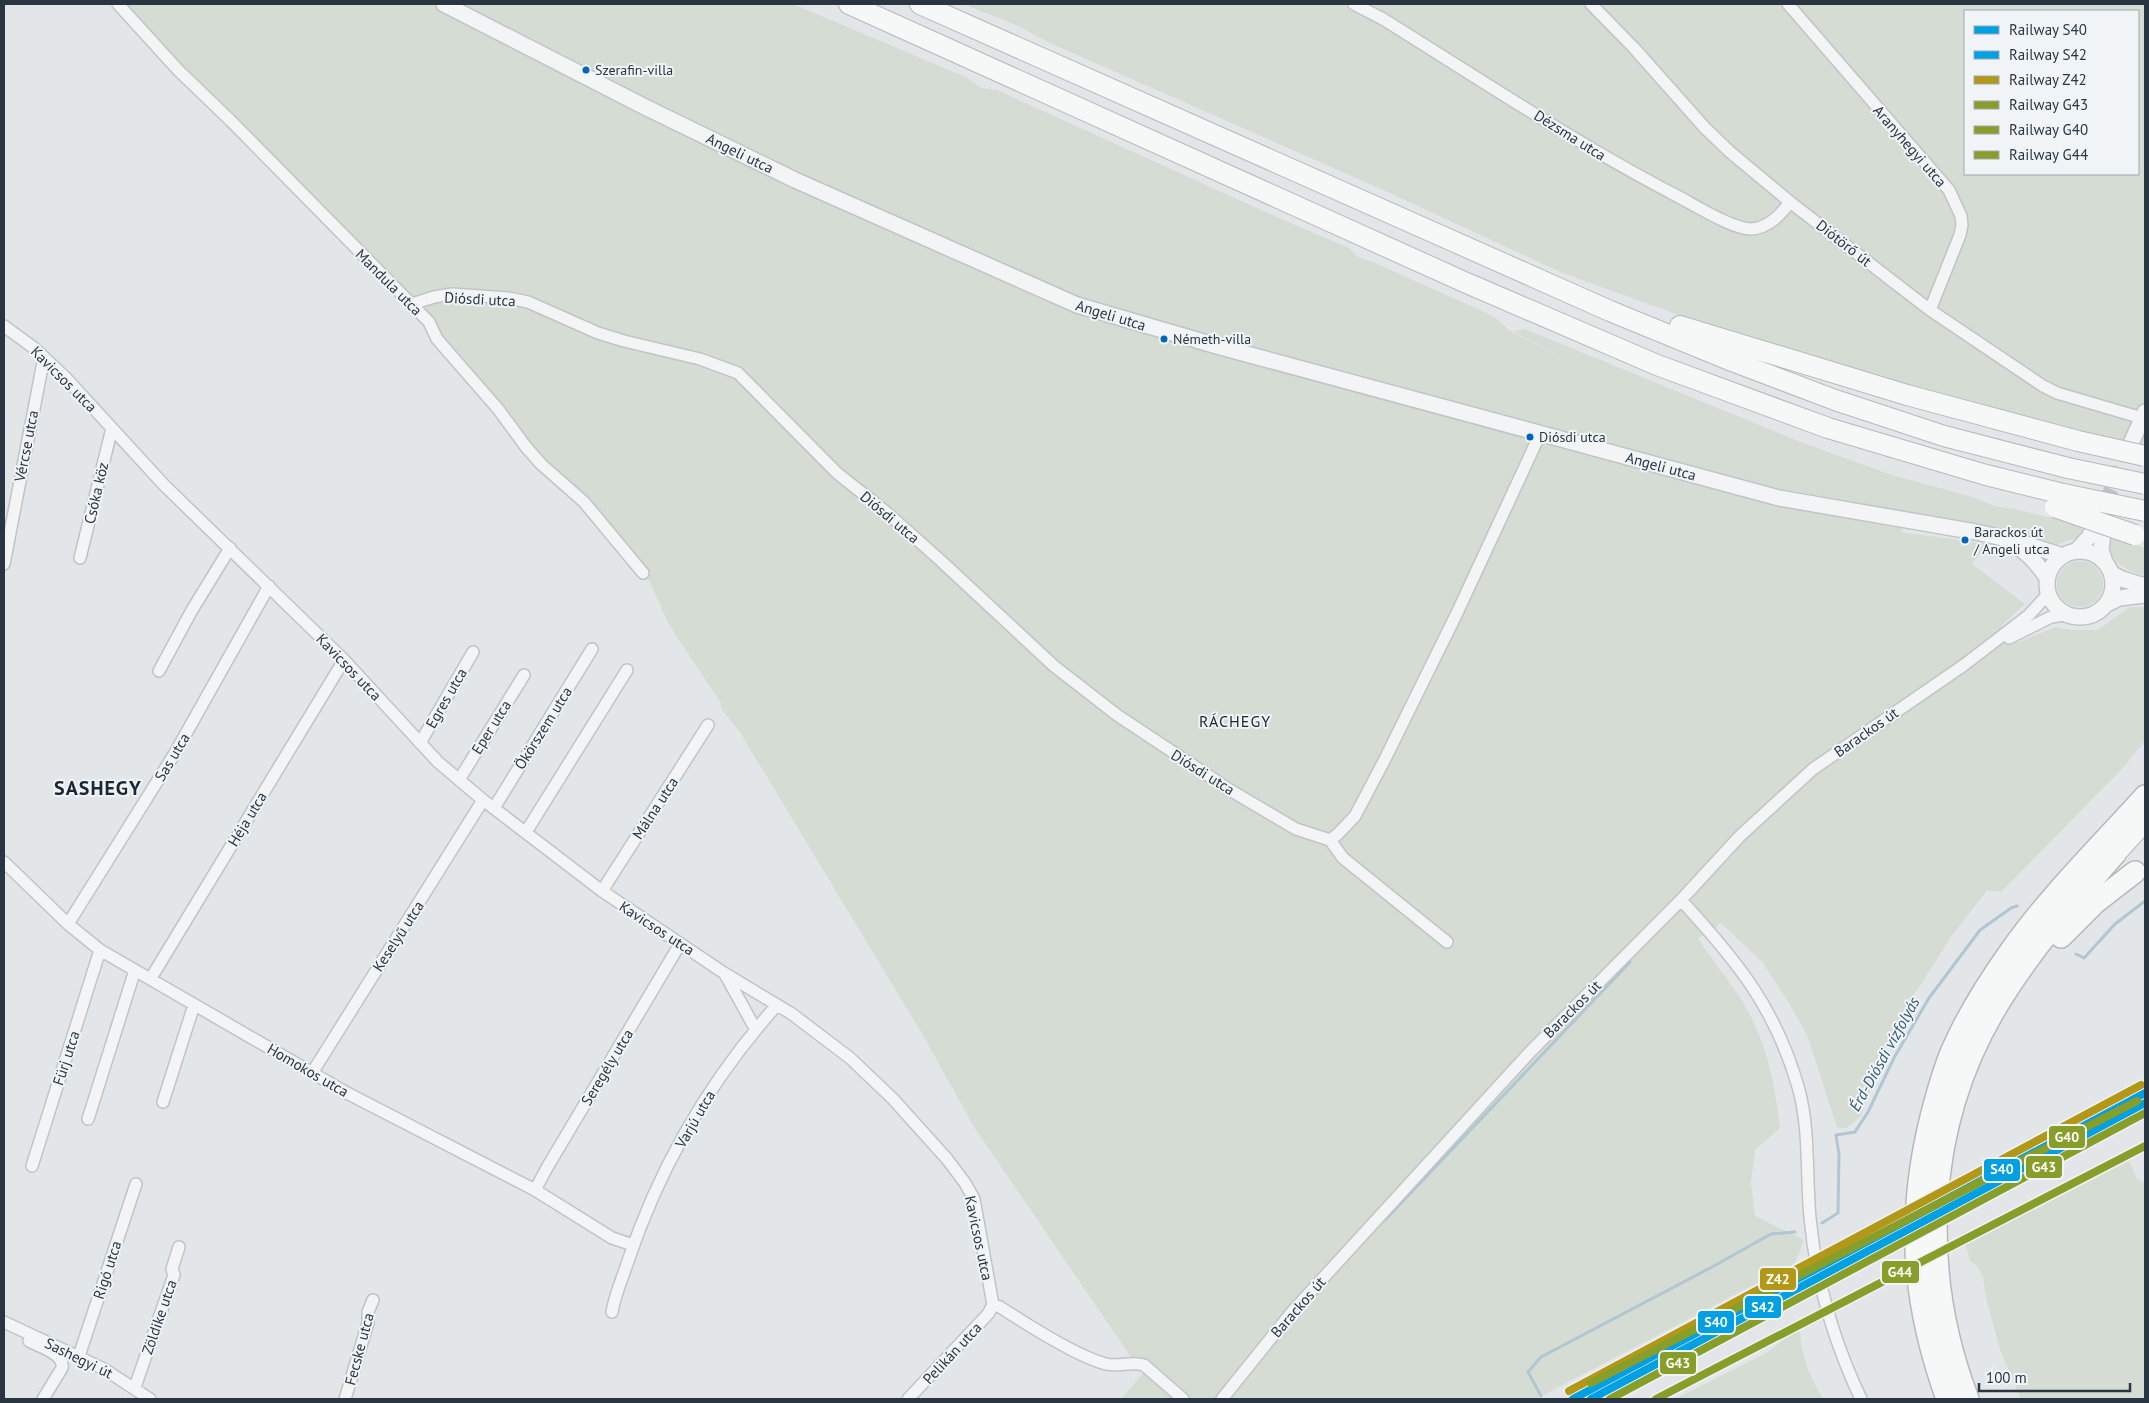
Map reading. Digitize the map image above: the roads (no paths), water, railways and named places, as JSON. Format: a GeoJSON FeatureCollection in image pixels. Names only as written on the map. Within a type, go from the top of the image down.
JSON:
{"type":"FeatureCollection","features":[{"type":"Feature","properties":{"kind":"highway"},"geometry":{"type":"LineString","coordinates":[[849,4],[1462,281],[1657,364],[1828,428],[1986,475],[2057,500],[2140,538]]}},
{"type":"Feature","properties":{"kind":"highway"},"geometry":{"type":"LineString","coordinates":[[920,4],[1610,310],[1732,361],[1836,400],[1944,436],[2068,468],[2145,484]]}},
{"type":"Feature","properties":{"kind":"highway"},"geometry":{"type":"LineString","coordinates":[[1610,310],[1640,313],[1816,369],[2078,441],[2139,448]]}},
{"type":"Feature","properties":{"kind":"highway"},"geometry":{"type":"LineString","coordinates":[[2057,500],[2145,511]]}},
{"type":"Feature","properties":{"kind":"highway"},"geometry":{"type":"LineString","coordinates":[[1947,1399],[1928,1343],[1922,1316],[1917,1275],[1915,1217],[1922,1157],[1961,1084],[1977,1043],[1996,1006],[2027,961],[2070,906],[2115,854],[2141,810],[2145,790]]}},
{"type":"Feature","properties":{"kind":"highway"},"geometry":{"type":"LineString","coordinates":[[1968,1399],[1952,1354],[1942,1310],[1935,1251],[1935,1216],[1940,1162],[1939,1123],[1952,1049],[1974,1007],[2000,966],[2032,924],[2141,810]]}},
{"type":"Feature","properties":{"kind":"highway"},"geometry":{"type":"LineString","coordinates":[[1977,1043],[2040,961],[2073,924],[2100,898],[2140,868]]}},
{"type":"Feature","properties":{"kind":"street","name":"Mandula utca"},"geometry":{"type":"LineString","coordinates":[[118,4],[178,70],[430,322],[437,339],[498,408],[526,447],[541,464],[584,502],[643,573]]}},
{"type":"Feature","properties":{"kind":"street","name":"Angeli utca"},"geometry":{"type":"LineString","coordinates":[[444,4],[795,180],[1077,305],[1217,346],[1541,432],[1779,498],[1951,527],[2070,553]]}},
{"type":"Feature","properties":{"kind":"street","name":"Dézsma utca"},"geometry":{"type":"LineString","coordinates":[[1354,4],[1383,19],[1604,156],[1712,215],[1741,227],[1751,228],[1762,226],[1772,221],[1780,215],[1790,202]]}},
{"type":"Feature","properties":{"kind":"street","name":"Diótörő út"},"geometry":{"type":"LineString","coordinates":[[1591,4],[1617,30],[1704,128],[1730,152],[1790,202],[1930,310],[2043,386],[2057,392],[2144,415]]}},
{"type":"Feature","properties":{"kind":"street","name":"Aranyhegyi utca"},"geometry":{"type":"LineString","coordinates":[[1788,4],[1864,94],[1884,113],[1929,165],[1949,190],[1957,204],[1962,224],[1960,235],[1930,310]]}},
{"type":"Feature","properties":{"kind":"street","name":"Diósdi utca"},"geometry":{"type":"LineString","coordinates":[[412,304],[452,294],[492,296],[528,302],[624,341],[700,359],[738,373],[837,473],[886,512],[940,560],[1054,666],[1117,715],[1230,790],[1296,829],[1330,840]]}},
{"type":"Feature","properties":{"kind":"street","name":"Kavicsos utca"},"geometry":{"type":"LineString","coordinates":[[4,326],[44,357],[65,377],[164,485],[344,660],[420,743],[459,780],[602,892],[724,973],[777,1005],[850,1058],[893,1098],[947,1159],[974,1199],[993,1305]]}},
{"type":"Feature","properties":{"kind":"street","name":"Vércse utca"},"geometry":{"type":"LineString","coordinates":[[4,564],[44,357]]}},
{"type":"Feature","properties":{"kind":"street"},"geometry":{"type":"LineString","coordinates":[[2139,448],[2144,415]]}},
{"type":"Feature","properties":{"kind":"street","name":"Csóka köz"},"geometry":{"type":"LineString","coordinates":[[80,558],[112,428]]}},
{"type":"Feature","properties":{"kind":"street"},"geometry":{"type":"LineString","coordinates":[[1447,942],[1343,858],[1330,840],[1355,816],[1386,759],[1457,613],[1541,432]]}},
{"type":"Feature","properties":{"kind":"street"},"geometry":{"type":"LineString","coordinates":[[2107,604],[2113,591],[2108,567],[2101,550],[2100,525],[2070,553],[2056,560],[2047,578],[2048,594],[2054,606],[2065,615],[2080,618],[2096,614],[2107,604],[2119,598],[2145,595]]}},
{"type":"Feature","properties":{"kind":"street","name":"Angeli utca"},"geometry":{"type":"LineString","coordinates":[[2000,538],[2026,552],[2038,564],[2047,578]]}},
{"type":"Feature","properties":{"kind":"street"},"geometry":{"type":"LineString","coordinates":[[159,671],[230,548]]}},
{"type":"Feature","properties":{"kind":"street"},"geometry":{"type":"LineString","coordinates":[[2070,553],[2083,551],[2094,554],[2122,579],[2145,586]]}},
{"type":"Feature","properties":{"kind":"street","name":"Sas utca"},"geometry":{"type":"LineString","coordinates":[[68,924],[175,753],[269,586]]}},
{"type":"Feature","properties":{"kind":"street","name":"Barackos út"},"geometry":{"type":"LineString","coordinates":[[1222,1399],[1280,1327],[1531,1051],[1681,900],[1740,836],[1813,770],[1964,665],[2029,616],[2048,594]]}},
{"type":"Feature","properties":{"kind":"street","name":"Barackos út"},"geometry":{"type":"LineString","coordinates":[[1964,665],[2027,628],[2051,617],[2065,615]]}},
{"type":"Feature","properties":{"kind":"street","name":"Ökörszem utca"},"geometry":{"type":"LineString","coordinates":[[494,808],[592,649]]}},
{"type":"Feature","properties":{"kind":"street","name":"Egres utca"},"geometry":{"type":"LineString","coordinates":[[420,743],[473,652]]}},
{"type":"Feature","properties":{"kind":"street","name":"Héja utca"},"geometry":{"type":"LineString","coordinates":[[151,978],[344,660]]}},
{"type":"Feature","properties":{"kind":"street"},"geometry":{"type":"LineString","coordinates":[[526,832],[627,670]]}},
{"type":"Feature","properties":{"kind":"street","name":"Eper utca"},"geometry":{"type":"LineString","coordinates":[[459,780],[524,675]]}},
{"type":"Feature","properties":{"kind":"street","name":"Málna utca"},"geometry":{"type":"LineString","coordinates":[[602,892],[708,725]]}},
{"type":"Feature","properties":{"kind":"street","name":"Keselyű utca"},"geometry":{"type":"LineString","coordinates":[[312,1072],[484,800]]}},
{"type":"Feature","properties":{"kind":"street","name":"Homokos utca"},"geometry":{"type":"LineString","coordinates":[[4,862],[68,924],[100,950],[408,1126],[535,1190],[612,1238],[633,1245]]}},
{"type":"Feature","properties":{"kind":"street"},"geometry":{"type":"LineString","coordinates":[[1681,900],[1726,950],[1751,983],[1780,1035],[1797,1085],[1803,1111],[1810,1218],[1821,1283],[1836,1337],[1848,1370],[1862,1399]]}},
{"type":"Feature","properties":{"kind":"street","name":"Seregély utca"},"geometry":{"type":"LineString","coordinates":[[535,1190],[680,944]]}},
{"type":"Feature","properties":{"kind":"street","name":"Fürj utca"},"geometry":{"type":"LineString","coordinates":[[32,1166],[100,950]]}},
{"type":"Feature","properties":{"kind":"street"},"geometry":{"type":"LineString","coordinates":[[88,1119],[135,970]]}},
{"type":"Feature","properties":{"kind":"street","name":"Kavicsos utca"},"geometry":{"type":"LineString","coordinates":[[724,973],[756,1030]]}},
{"type":"Feature","properties":{"kind":"street"},"geometry":{"type":"LineString","coordinates":[[741,1004],[752,990]]}},
{"type":"Feature","properties":{"kind":"street"},"geometry":{"type":"LineString","coordinates":[[163,1102],[194,1005]]}},
{"type":"Feature","properties":{"kind":"street","name":"Varjú utca"},"geometry":{"type":"LineString","coordinates":[[612,1312],[633,1245],[668,1165],[695,1115],[756,1030],[777,1005]]}},
{"type":"Feature","properties":{"kind":"street","name":"Rigó utca"},"geometry":{"type":"LineString","coordinates":[[79,1356],[136,1184]]}},
{"type":"Feature","properties":{"kind":"street","name":"Zöldike utca"},"geometry":{"type":"LineString","coordinates":[[135,1387],[174,1275],[172,1270],[179,1247]]}},
{"type":"Feature","properties":{"kind":"street","name":"Fecske utca"},"geometry":{"type":"LineString","coordinates":[[345,1399],[368,1323],[368,1312],[373,1300]]}},
{"type":"Feature","properties":{"kind":"street"},"geometry":{"type":"LineString","coordinates":[[993,1305],[1000,1306],[1041,1332],[1096,1361],[1119,1366],[1139,1363],[1144,1365],[1183,1399]]}},
{"type":"Feature","properties":{"kind":"street","name":"Pelikán utca"},"geometry":{"type":"LineString","coordinates":[[908,1399],[988,1314],[993,1305]]}},
{"type":"Feature","properties":{"kind":"street","name":"Sashegyi út"},"geometry":{"type":"LineString","coordinates":[[4,1322],[79,1356],[135,1387],[150,1399]]}},
{"type":"Feature","properties":{"kind":"street","name":"Sashegyi út"},"geometry":{"type":"LineString","coordinates":[[4,1328],[59,1357],[63,1362],[62,1368],[42,1399]]}},
{"type":"Feature","properties":{"kind":"waterway","name":"Érd-Diósdi vízfolyás"},"geometry":{"type":"LineString","coordinates":[[2076,954],[2084,958],[2115,924],[2145,901]]}},
{"type":"Feature","properties":{"kind":"waterway","name":"Érd-Diósdi vízfolyás"},"geometry":{"type":"LineString","coordinates":[[1822,1223],[1838,1213],[1839,1154],[1836,1135],[1855,1132],[1868,1112],[1894,1058],[1929,998],[1980,930],[2011,908],[2017,906]]}},
{"type":"Feature","properties":{"kind":"waterway"},"geometry":{"type":"LineString","coordinates":[[1385,1220],[1630,962]]}},
{"type":"Feature","properties":{"kind":"waterway","name":"Érd-Diósdi vízfolyás"},"geometry":{"type":"LineString","coordinates":[[1541,1396],[1528,1372],[1541,1357],[1771,1234],[1795,1232]]}},
{"type":"Feature","properties":{"kind":"tunnel"},"geometry":{"type":"LineString","coordinates":[[2096,524],[2132,443]]}},
{"type":"Feature","properties":{"kind":"rail line","name":"Z42"},"geometry":{"type":"LineString","coordinates":[[1569,1391],[2141,1085]]}},
{"type":"Feature","properties":{"kind":"rail line","name":"S40"},"geometry":{"type":"LineString","coordinates":[[1573,1399],[2145,1093]]}},
{"type":"Feature","properties":{"kind":"rail line","name":"G40"},"geometry":{"type":"LineString","coordinates":[[1591,1383],[2137,1101]]}},
{"type":"Feature","properties":{"kind":"rail line","name":"S42"},"geometry":{"type":"LineString","coordinates":[[1591,1399],[2145,1103]]}},
{"type":"Feature","properties":{"kind":"rail line","name":"G43"},"geometry":{"type":"LineString","coordinates":[[1610,1399],[2145,1113]]}},
{"type":"Feature","properties":{"kind":"rail line","name":"G44"},"geometry":{"type":"LineString","coordinates":[[1656,1399],[2145,1146]]}},
{"type":"Feature","properties":{"kind":"place","name":"Szerafin-villa"},"geometry":{"type":"Point","coordinates":[586,70]}},
{"type":"Feature","properties":{"kind":"place","name":"Németh-villa"},"geometry":{"type":"Point","coordinates":[1164,339]}},
{"type":"Feature","properties":{"kind":"place","name":"Diósdi utca"},"geometry":{"type":"Point","coordinates":[1530,437]}},
{"type":"Feature","properties":{"kind":"place","name":"Barackos út / Angeli utca"},"geometry":{"type":"Point","coordinates":[1965,540]}},
{"type":"Feature","properties":{"kind":"district","name":"RÁCHEGY"},"geometry":{"type":"Point","coordinates":[1235,721]}},
{"type":"Feature","properties":{"kind":"district","name":"SASHEGY"},"geometry":{"type":"Point","coordinates":[98,788]}}]}
